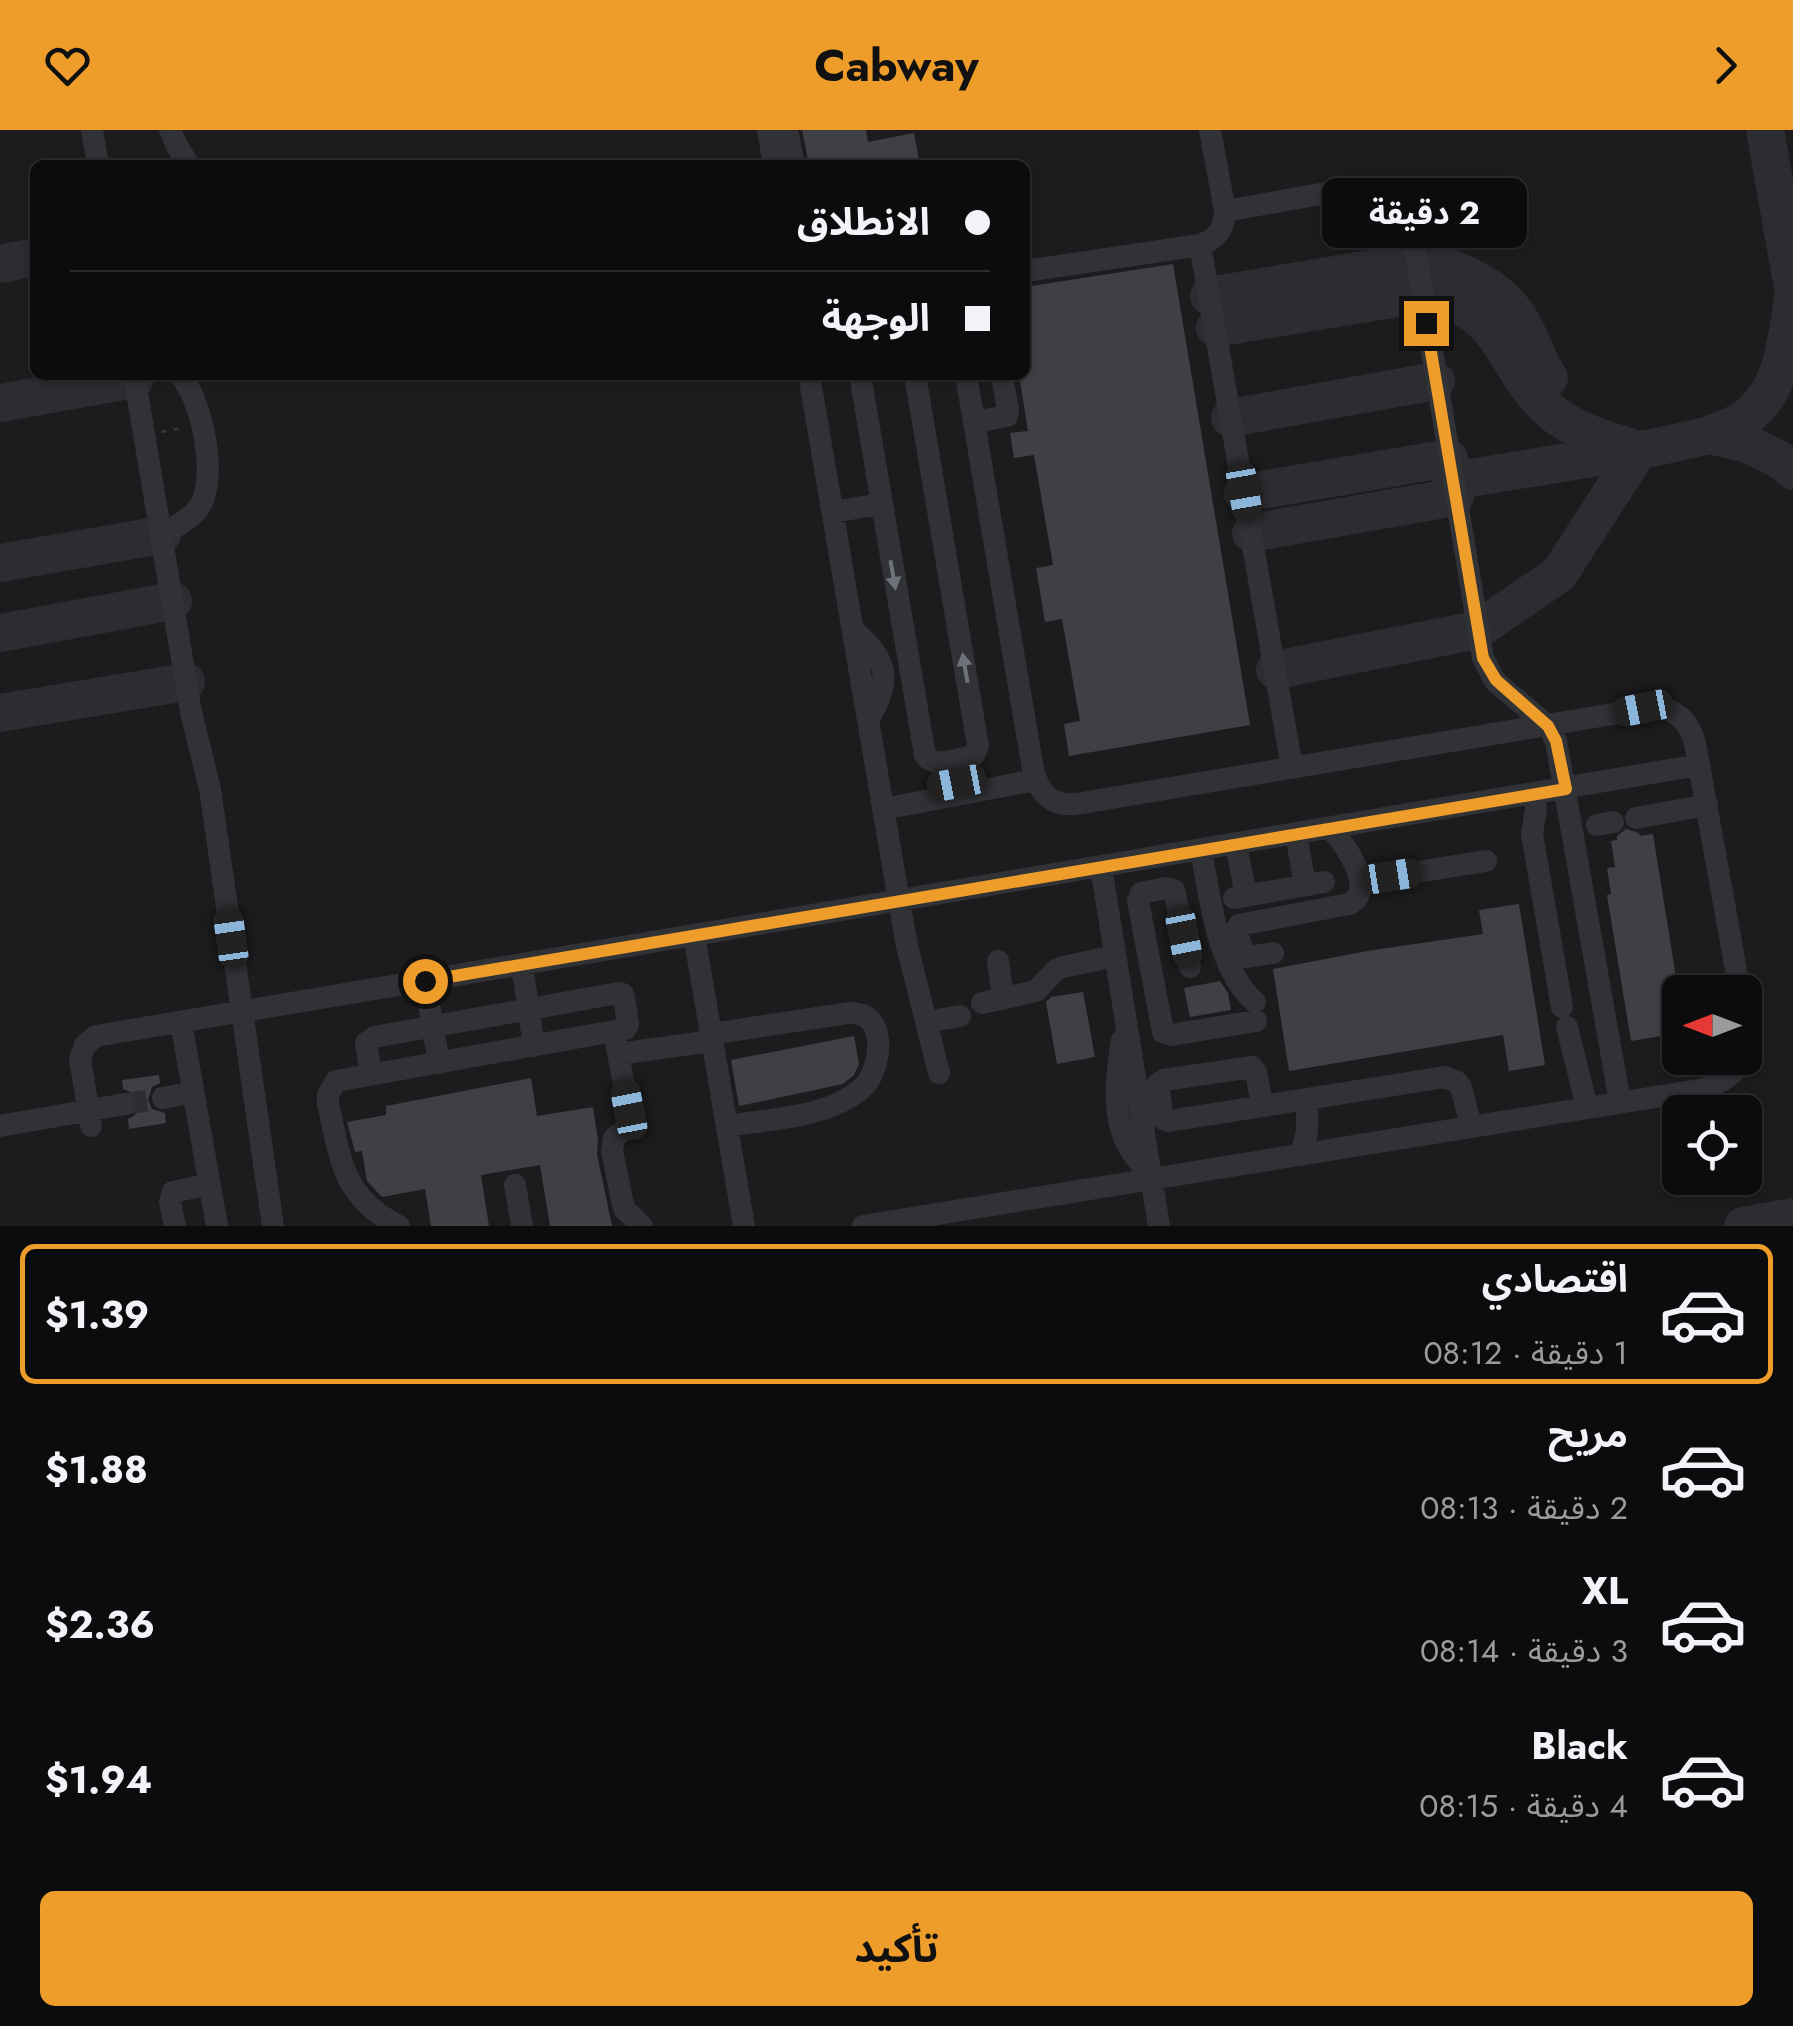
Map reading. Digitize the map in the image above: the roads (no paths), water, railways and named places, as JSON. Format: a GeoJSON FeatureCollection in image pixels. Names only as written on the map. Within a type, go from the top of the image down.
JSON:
{"type":"FeatureCollection","features":[{"type":"Feature","properties":{"kind":"lane"},"geometry":{"type":"LineString","coordinates":[[92,130],[97,160]]}},
{"type":"Feature","properties":{"kind":"lane"},"geometry":{"type":"LineString","coordinates":[[170,130],[186,160]]}},
{"type":"Feature","properties":{"kind":"lane"},"geometry":{"type":"LineString","coordinates":[[768,130],[773,160]]}},
{"type":"Feature","properties":{"kind":"lane"},"geometry":{"type":"LineString","coordinates":[[788,130],[793,160]]}},
{"type":"Feature","properties":{"kind":"lane"},"geometry":{"type":"LineString","coordinates":[[1030,271],[1211,242],[1224,224],[1225,211],[1210,130]]}},
{"type":"Feature","properties":{"kind":"lane"},"geometry":{"type":"LineString","coordinates":[[1225,211],[1348,189],[1368,189],[1387,196],[1402,210],[1410,228],[1483,658],[1496,680],[1548,726],[1556,741],[1620,1102]]}},
{"type":"Feature","properties":{"kind":"lane"},"geometry":{"type":"LineString","coordinates":[[1200,246],[1292,766]]}},
{"type":"Feature","properties":{"kind":"lane"},"geometry":{"type":"LineString","coordinates":[[135,380],[191,712],[210,790],[273,1226]]}},
{"type":"Feature","properties":{"kind":"lane"},"geometry":{"type":"LineString","coordinates":[[162,535],[186,520],[200,505],[207,480],[198,408],[184,380]]}},
{"type":"Feature","properties":{"kind":"lane"},"geometry":{"type":"LineString","coordinates":[[811,380],[899,901],[939,1072]]}},
{"type":"Feature","properties":{"kind":"lane"},"geometry":{"type":"LineString","coordinates":[[861,380],[925,754],[934,763],[970,756],[977,751],[977,742],[915,380]]}},
{"type":"Feature","properties":{"kind":"lane"},"geometry":{"type":"LineString","coordinates":[[967,380],[1034,774],[1040,792],[1051,801],[1063,805],[1660,706],[1677,713],[1690,726],[1737,975]]}},
{"type":"Feature","properties":{"kind":"lane"},"geometry":{"type":"LineString","coordinates":[[974,422],[1008,414],[1003,380]]}},
{"type":"Feature","properties":{"kind":"lane"},"geometry":{"type":"LineString","coordinates":[[834,520],[882,511]]}},
{"type":"Feature","properties":{"kind":"lane"},"geometry":{"type":"LineString","coordinates":[[90,1118],[80,1058],[85,1045],[96,1036],[1699,765]]}},
{"type":"Feature","properties":{"kind":"lane"},"geometry":{"type":"LineString","coordinates":[[882,803],[1034,774]]}},
{"type":"Feature","properties":{"kind":"lane"},"geometry":{"type":"LineString","coordinates":[[1534,794],[1532,834],[1564,1017],[1587,1107]]}},
{"type":"Feature","properties":{"kind":"lane"},"geometry":{"type":"LineString","coordinates":[[1615,821],[1706,805]]}},
{"type":"Feature","properties":{"kind":"lane"},"geometry":{"type":"LineString","coordinates":[[1273,953],[1243,954],[1236,928],[1349,904],[1360,896],[1360,881],[1346,847],[1330,828]]}},
{"type":"Feature","properties":{"kind":"lane"},"geometry":{"type":"LineString","coordinates":[[1178,908],[1314,884],[1296,834]]}},
{"type":"Feature","properties":{"kind":"lane"},"geometry":{"type":"LineString","coordinates":[[1190,967],[1176,894],[1170,887],[1145,891],[1138,897],[1163,1032],[1171,1035],[1255,1012],[1228,963],[1236,844]]}},
{"type":"Feature","properties":{"kind":"lane"},"geometry":{"type":"LineString","coordinates":[[1201,850],[1230,899]]}},
{"type":"Feature","properties":{"kind":"lane"},"geometry":{"type":"LineString","coordinates":[[1360,881],[1486,861]]}},
{"type":"Feature","properties":{"kind":"lane"},"geometry":{"type":"LineString","coordinates":[[1100,867],[1159,1226]]}},
{"type":"Feature","properties":{"kind":"lane"},"geometry":{"type":"LineString","coordinates":[[694,935],[744,1226]]}},
{"type":"Feature","properties":{"kind":"lane"},"geometry":{"type":"LineString","coordinates":[[998,961],[993,1001],[1036,992],[1063,967],[1115,956]]}},
{"type":"Feature","properties":{"kind":"lane"},"geometry":{"type":"LineString","coordinates":[[522,965],[534,1046]]}},
{"type":"Feature","properties":{"kind":"lane"},"geometry":{"type":"LineString","coordinates":[[425,981],[439,1062]]}},
{"type":"Feature","properties":{"kind":"lane"},"geometry":{"type":"LineString","coordinates":[[371,1074],[368,1039],[620,993],[628,1026],[616,1043],[630,1117],[624,1130],[614,1138],[612,1150],[624,1209],[642,1226]]}},
{"type":"Feature","properties":{"kind":"lane"},"geometry":{"type":"LineString","coordinates":[[399,1226],[381,1217],[350,1184],[328,1104],[336,1080],[534,1046],[711,1038],[850,1013],[870,1016],[876,1026],[877,1054],[866,1084],[854,1095],[817,1111],[726,1126]]}},
{"type":"Feature","properties":{"kind":"lane"},"geometry":{"type":"LineString","coordinates":[[926,1022],[960,1016]]}},
{"type":"Feature","properties":{"kind":"lane"},"geometry":{"type":"LineString","coordinates":[[181,1022],[217,1226]]}},
{"type":"Feature","properties":{"kind":"lane"},"geometry":{"type":"LineString","coordinates":[[863,1226],[1151,1176],[1704,1089],[1730,1075]]}},
{"type":"Feature","properties":{"kind":"lane"},"geometry":{"type":"LineString","coordinates":[[1262,1106],[1445,1078],[1461,1087],[1471,1126]]}},
{"type":"Feature","properties":{"kind":"lane"},"geometry":{"type":"LineString","coordinates":[[162,1098],[192,1092]]}},
{"type":"Feature","properties":{"kind":"lane"},"geometry":{"type":"LineString","coordinates":[[1300,1155],[1308,1131],[1307,1099]]}},
{"type":"Feature","properties":{"kind":"lane"},"geometry":{"type":"LineString","coordinates":[[0,1126],[90,1118],[126,1104]]}},
{"type":"Feature","properties":{"kind":"lane"},"geometry":{"type":"LineString","coordinates":[[175,1226],[170,1202],[173,1192],[209,1184]]}},
{"type":"Feature","properties":{"kind":"lane"},"geometry":{"type":"LineString","coordinates":[[515,1185],[522,1226]]}},
{"type":"Feature","properties":{"kind":"tunnel"},"geometry":{"type":"LineString","coordinates":[[125,1104],[163,1098]]}}]}
